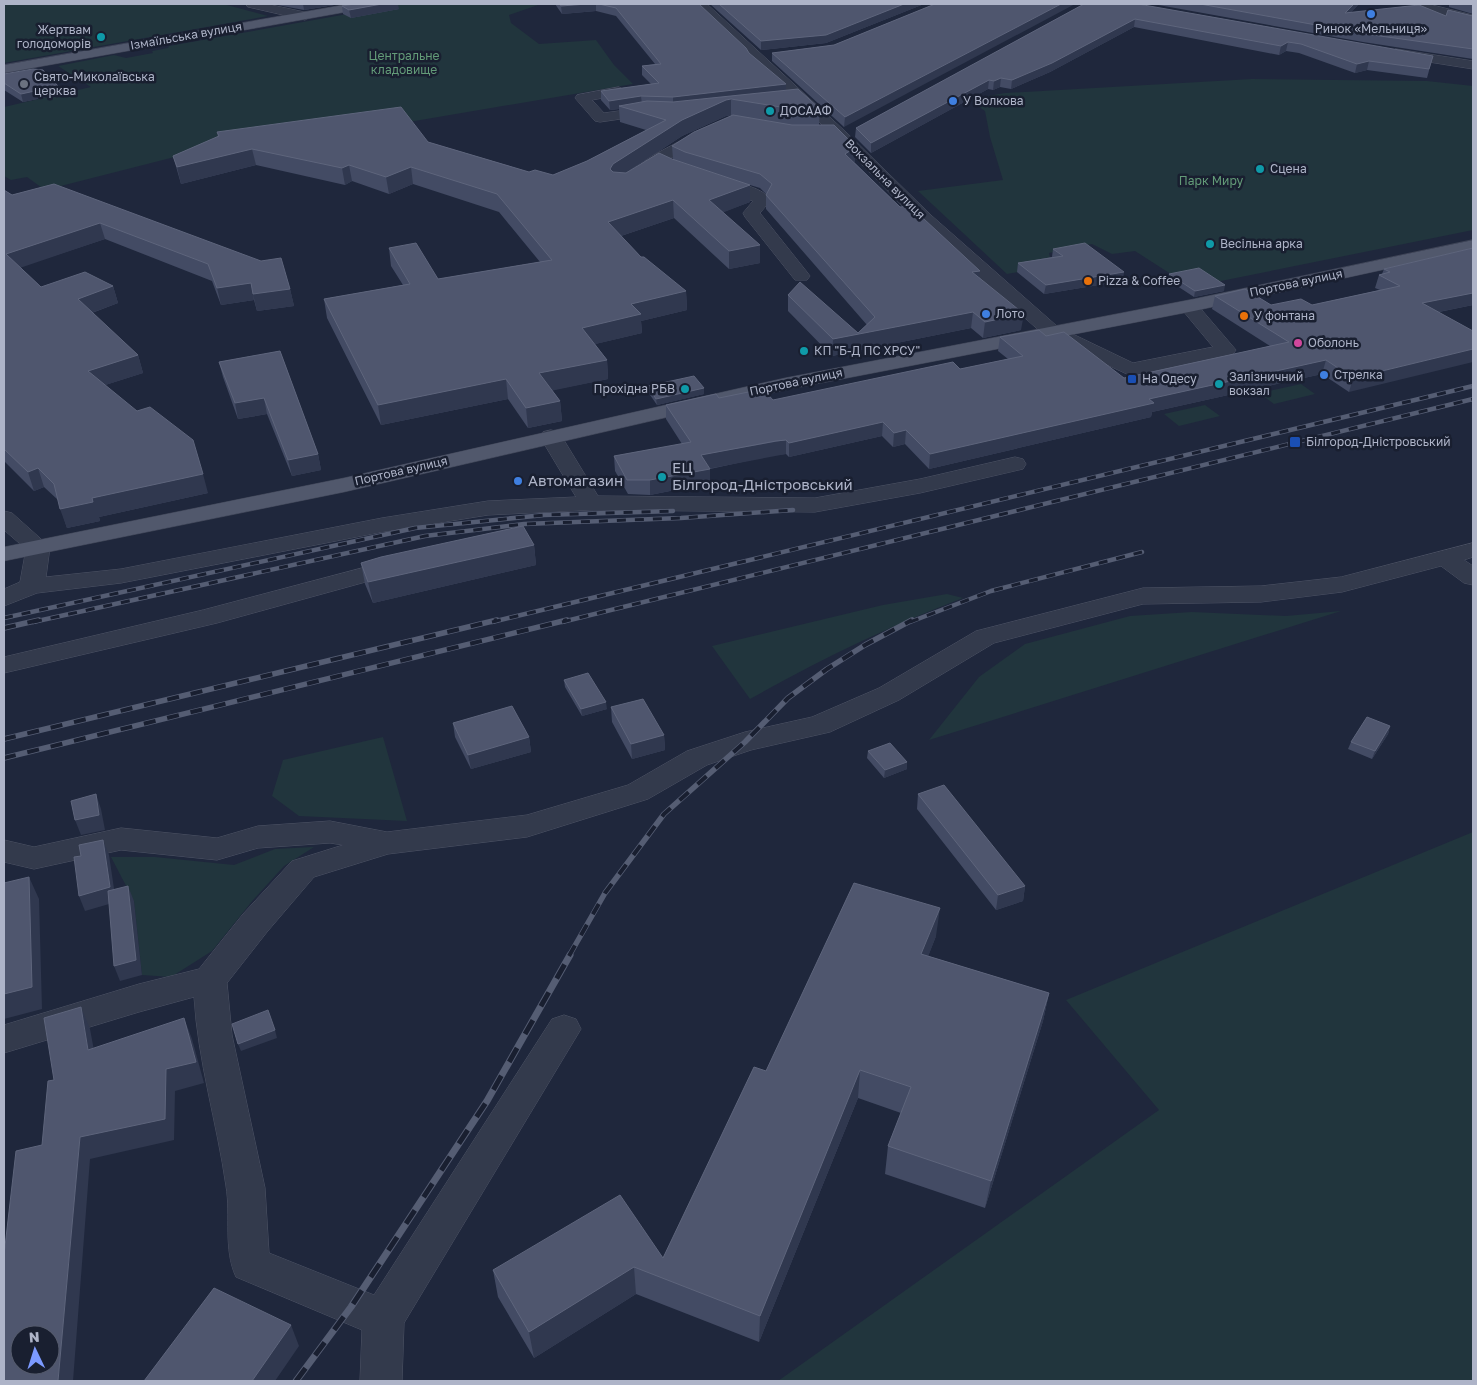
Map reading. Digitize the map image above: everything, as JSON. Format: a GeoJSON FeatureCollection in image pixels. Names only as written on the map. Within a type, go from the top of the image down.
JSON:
{"type":"FeatureCollection","features":[{"type":"Feature","properties":{"kind":"main road","name":"Ізмаїльська вулиця"},"geometry":{"type":"LineString","coordinates":[[4,69],[368,4]]}},
{"type":"Feature","properties":{"kind":"main road","name":"Портова вулиця"},"geometry":{"type":"LineString","coordinates":[[4,554],[344,485],[785,384],[1188,306],[1473,245]]}},
{"type":"Feature","properties":{"kind":"street"},"geometry":{"type":"LineString","coordinates":[[252,4],[305,16]]}},
{"type":"Feature","properties":{"kind":"street","name":"Вокзальна вулиця"},"geometry":{"type":"LineString","coordinates":[[700,4],[754,57],[840,134],[926,220],[1051,331],[1130,370],[1226,350],[1188,306]]}},
{"type":"Feature","properties":{"kind":"street"},"geometry":{"type":"LineString","coordinates":[[1406,4],[1422,5],[1472,24]]}},
{"type":"Feature","properties":{"kind":"street"},"geometry":{"type":"LineString","coordinates":[[1453,76],[1468,64],[1473,48]]}},
{"type":"Feature","properties":{"kind":"street"},"geometry":{"type":"LineString","coordinates":[[1382,51],[1468,64]]}},
{"type":"Feature","properties":{"kind":"street"},"geometry":{"type":"LineString","coordinates":[[754,57],[775,55]]}},
{"type":"Feature","properties":{"kind":"street"},"geometry":{"type":"LineString","coordinates":[[619,91],[582,98],[600,118],[617,118],[630,113],[653,110],[673,112]]}},
{"type":"Feature","properties":{"kind":"street"},"geometry":{"type":"LineString","coordinates":[[782,100],[800,98]]}},
{"type":"Feature","properties":{"kind":"street"},"geometry":{"type":"LineString","coordinates":[[621,186],[664,164],[688,141],[722,125]]}},
{"type":"Feature","properties":{"kind":"street"},"geometry":{"type":"LineString","coordinates":[[817,132],[840,134],[858,127]]}},
{"type":"Feature","properties":{"kind":"street"},"geometry":{"type":"LineString","coordinates":[[702,178],[753,194],[763,200],[751,213],[802,276]]}},
{"type":"Feature","properties":{"kind":"street"},"geometry":{"type":"LineString","coordinates":[[551,437],[591,504]]}},
{"type":"Feature","properties":{"kind":"street"},"geometry":{"type":"LineString","coordinates":[[4,598],[32,586],[121,576],[382,525],[488,508],[591,504],[815,505],[920,486],[1015,464]]}},
{"type":"Feature","properties":{"kind":"street"},"geometry":{"type":"LineString","coordinates":[[4,518],[38,547],[32,586]]}},
{"type":"Feature","properties":{"kind":"street"},"geometry":{"type":"LineString","coordinates":[[4,1039],[140,998],[210,980],[255,923],[303,869],[387,843],[527,826],[638,792],[697,758],[745,742],[820,725],[889,694],[985,637],[1143,596],[1261,594],[1342,584],[1473,550]]}},
{"type":"Feature","properties":{"kind":"street"},"geometry":{"type":"LineString","coordinates":[[4,665],[208,616],[425,558]]}},
{"type":"Feature","properties":{"kind":"street"},"geometry":{"type":"LineString","coordinates":[[1445,558],[1473,578]]}},
{"type":"Feature","properties":{"kind":"street"},"geometry":{"type":"LineString","coordinates":[[4,851],[34,858],[121,839],[217,849],[258,837],[330,832],[387,843]]}},
{"type":"Feature","properties":{"kind":"street"},"geometry":{"type":"LineString","coordinates":[[210,980],[214,1035],[246,1188],[250,1264],[383,1319]]}},
{"type":"Feature","properties":{"kind":"street"},"geometry":{"type":"LineString","coordinates":[[381,1381],[383,1319],[564,1029]]}},
{"type":"Feature","properties":{"kind":"green space"},"geometry":{"type":"Polygon","coordinates":[[[4,4],[223,4],[268,16],[4,63],[4,4]]]}},
{"type":"Feature","properties":{"kind":"green space","name":"Центральне кладовище"},"geometry":{"type":"Polygon","coordinates":[[[403,4],[541,4],[509,15],[511,23],[539,44],[596,40],[614,65],[633,84],[403,123],[206,149],[45,190],[27,177],[11,180],[4,176],[4,107],[91,87],[58,66],[114,55],[126,58],[153,53],[152,51],[168,48],[169,46],[403,4]]]}},
{"type":"Feature","properties":{"kind":"green space","name":"Парк Миру"},"geometry":{"type":"Polygon","coordinates":[[[1252,79],[1427,81],[1473,86],[1473,230],[1191,287],[1135,251],[1112,254],[1092,244],[1049,253],[1052,266],[1007,274],[918,191],[1003,180],[990,137],[985,111],[976,105],[982,97],[1005,93],[1252,79]]]}},
{"type":"Feature","properties":{"kind":"green space"},"geometry":{"type":"Polygon","coordinates":[[[1301,384],[1315,394],[1274,404],[1259,393],[1301,384]]]}},
{"type":"Feature","properties":{"kind":"green space"},"geometry":{"type":"Polygon","coordinates":[[[1205,405],[1220,416],[1179,426],[1164,414],[1205,405]]]}},
{"type":"Feature","properties":{"kind":"green space"},"geometry":{"type":"Polygon","coordinates":[[[947,594],[963,598],[855,644],[750,699],[712,646],[883,605],[947,594]]]}},
{"type":"Feature","properties":{"kind":"green space"},"geometry":{"type":"Polygon","coordinates":[[[1341,611],[929,740],[979,677],[1025,644],[1130,616],[1192,612],[1286,616],[1341,611]]]}},
{"type":"Feature","properties":{"kind":"green space"},"geometry":{"type":"Polygon","coordinates":[[[383,737],[407,821],[299,816],[272,796],[283,760],[383,737]]]}},
{"type":"Feature","properties":{"kind":"green space"},"geometry":{"type":"Polygon","coordinates":[[[1473,832],[1473,1381],[778,1381],[1159,1110],[1066,1000],[1473,832]]]}},
{"type":"Feature","properties":{"kind":"green space"},"geometry":{"type":"Polygon","coordinates":[[[314,847],[284,866],[253,900],[212,951],[171,977],[142,975],[134,901],[111,857],[155,857],[234,865],[275,849],[314,847]]]}},
{"type":"Feature","properties":{"kind":"building"},"geometry":{"type":"Polygon","coordinates":[[[382,4],[349,10],[342,6],[382,4]]]}},
{"type":"Feature","properties":{"kind":"building"},"geometry":{"type":"Polygon","coordinates":[[[560,4],[587,4],[561,6],[560,4]]]}},
{"type":"Feature","properties":{"kind":"building"},"geometry":{"type":"Polygon","coordinates":[[[599,4],[699,4],[749,53],[786,84],[673,97],[641,96],[609,101],[601,91],[659,83],[642,66],[661,64],[616,8],[599,4]]]}},
{"type":"Feature","properties":{"kind":"building"},"geometry":{"type":"Polygon","coordinates":[[[719,4],[904,4],[826,35],[761,41],[719,4]]]}},
{"type":"Feature","properties":{"kind":"building"},"geometry":{"type":"Polygon","coordinates":[[[935,4],[1061,4],[845,117],[772,53],[834,45],[935,4]]]}},
{"type":"Feature","properties":{"kind":"building"},"geometry":{"type":"Polygon","coordinates":[[[1084,4],[1138,4],[1433,56],[1429,69],[1369,61],[1357,64],[1301,44],[1288,42],[1281,46],[1135,19],[1052,63],[1012,80],[1001,78],[994,81],[989,80],[871,143],[856,128],[1084,4]]]}},
{"type":"Feature","properties":{"kind":"building"},"geometry":{"type":"Polygon","coordinates":[[[1200,4],[1354,4],[1345,13],[1419,5],[1446,16],[1448,10],[1473,16],[1473,49],[1366,34],[1200,4]]]}},
{"type":"Feature","properties":{"kind":"building"},"geometry":{"type":"Polygon","coordinates":[[[33,69],[43,70],[58,86],[21,94],[4,83],[4,74],[33,69]]]}},
{"type":"Feature","properties":{"kind":"building"},"geometry":{"type":"Polygon","coordinates":[[[798,89],[820,109],[793,109],[731,99],[726,100],[682,120],[613,164],[610,169],[613,172],[626,173],[659,153],[750,185],[709,200],[760,245],[729,251],[673,200],[608,222],[641,257],[644,257],[686,291],[631,304],[641,314],[582,328],[607,360],[539,373],[560,401],[526,408],[506,379],[378,405],[324,299],[410,284],[389,248],[416,243],[438,279],[552,260],[497,194],[411,167],[386,177],[349,165],[342,168],[252,149],[177,167],[173,156],[219,136],[217,132],[401,107],[428,142],[529,172],[535,170],[553,175],[587,161],[666,120],[619,106],[647,101],[673,102],[798,89]]]}},
{"type":"Feature","properties":{"kind":"building"},"geometry":{"type":"Polygon","coordinates":[[[733,115],[792,125],[834,125],[856,147],[845,154],[900,207],[910,206],[980,271],[972,272],[1024,314],[985,322],[973,312],[833,339],[788,295],[800,282],[858,333],[875,317],[766,195],[772,184],[760,174],[685,152],[672,146],[694,132],[733,115]]]}},
{"type":"Feature","properties":{"kind":"building"},"geometry":{"type":"Polygon","coordinates":[[[54,184],[261,261],[281,258],[290,289],[253,294],[251,283],[217,288],[208,264],[100,223],[6,254],[41,287],[85,272],[113,286],[78,299],[138,355],[88,371],[137,411],[150,407],[193,440],[203,474],[92,498],[93,502],[60,509],[54,484],[38,468],[28,472],[4,449],[4,190],[12,195],[54,184]]]}},
{"type":"Feature","properties":{"kind":"building"},"geometry":{"type":"Polygon","coordinates":[[[1085,243],[1124,272],[1046,285],[1018,263],[1063,256],[1053,249],[1085,243]]]}},
{"type":"Feature","properties":{"kind":"building"},"geometry":{"type":"Polygon","coordinates":[[[1473,248],[1473,293],[1422,303],[1473,331],[1473,349],[1353,378],[1326,360],[1149,399],[1154,403],[930,454],[906,430],[894,433],[883,422],[789,443],[786,440],[776,441],[701,455],[710,469],[650,480],[627,480],[614,456],[691,442],[666,405],[716,394],[719,398],[763,389],[773,400],[953,362],[960,369],[1023,356],[1000,337],[1039,330],[1046,336],[1064,332],[1124,378],[1289,342],[1215,296],[1245,289],[1271,305],[1301,299],[1312,305],[1400,286],[1379,275],[1390,272],[1384,269],[1473,248]]]}},
{"type":"Feature","properties":{"kind":"building"},"geometry":{"type":"Polygon","coordinates":[[[1199,268],[1225,285],[1195,291],[1169,274],[1199,268]]]}},
{"type":"Feature","properties":{"kind":"building"},"geometry":{"type":"Polygon","coordinates":[[[280,351],[318,454],[288,460],[264,398],[235,403],[219,362],[280,351]]]}},
{"type":"Feature","properties":{"kind":"building"},"geometry":{"type":"Polygon","coordinates":[[[694,376],[704,388],[656,399],[648,386],[694,376]]]}},
{"type":"Feature","properties":{"kind":"building"},"geometry":{"type":"Polygon","coordinates":[[[523,526],[534,545],[368,582],[361,563],[381,557],[523,526]]]}},
{"type":"Feature","properties":{"kind":"building"},"geometry":{"type":"Polygon","coordinates":[[[588,673],[606,702],[581,709],[564,680],[588,673]]]}},
{"type":"Feature","properties":{"kind":"building"},"geometry":{"type":"Polygon","coordinates":[[[643,699],[664,735],[631,744],[611,707],[643,699]]]}},
{"type":"Feature","properties":{"kind":"building"},"geometry":{"type":"Polygon","coordinates":[[[512,706],[529,737],[468,755],[453,723],[512,706]]]}},
{"type":"Feature","properties":{"kind":"building"},"geometry":{"type":"Polygon","coordinates":[[[1367,717],[1390,726],[1375,751],[1351,742],[1367,717]]]}},
{"type":"Feature","properties":{"kind":"building"},"geometry":{"type":"Polygon","coordinates":[[[890,743],[907,762],[885,770],[868,751],[890,743]]]}},
{"type":"Feature","properties":{"kind":"building"},"geometry":{"type":"Polygon","coordinates":[[[944,785],[1025,886],[998,895],[918,794],[944,785]]]}},
{"type":"Feature","properties":{"kind":"building"},"geometry":{"type":"Polygon","coordinates":[[[96,794],[99,815],[75,820],[71,801],[96,794]]]}},
{"type":"Feature","properties":{"kind":"building"},"geometry":{"type":"Polygon","coordinates":[[[103,840],[110,887],[79,896],[74,857],[81,856],[79,845],[103,840]]]}},
{"type":"Feature","properties":{"kind":"building"},"geometry":{"type":"Polygon","coordinates":[[[29,877],[32,987],[4,994],[4,883],[29,877]]]}},
{"type":"Feature","properties":{"kind":"building"},"geometry":{"type":"Polygon","coordinates":[[[854,883],[940,908],[921,954],[1049,993],[991,1181],[888,1146],[911,1087],[860,1070],[760,1316],[634,1267],[529,1332],[493,1270],[620,1195],[663,1258],[754,1067],[766,1071],[854,883]]]}},
{"type":"Feature","properties":{"kind":"building"},"geometry":{"type":"Polygon","coordinates":[[[128,886],[136,960],[114,966],[108,891],[128,886]]]}},
{"type":"Feature","properties":{"kind":"building"},"geometry":{"type":"Polygon","coordinates":[[[81,1007],[88,1050],[184,1018],[196,1062],[166,1069],[165,1119],[80,1137],[60,1359],[60,1325],[10,1325],[10,1375],[59,1375],[58,1381],[4,1381],[4,1255],[16,1151],[42,1145],[48,1081],[54,1080],[44,1018],[81,1007]]]}},
{"type":"Feature","properties":{"kind":"building"},"geometry":{"type":"Polygon","coordinates":[[[268,1010],[275,1030],[238,1044],[232,1024],[268,1010]]]}},
{"type":"Feature","properties":{"kind":"building"},"geometry":{"type":"Polygon","coordinates":[[[214,1288],[291,1325],[252,1381],[144,1381],[214,1288]]]}},
{"type":"Feature","properties":{"kind":"railway"},"geometry":{"type":"LineString","coordinates":[[492,622],[1473,386]]}},
{"type":"Feature","properties":{"kind":"railway"},"geometry":{"type":"LineString","coordinates":[[562,622],[1473,399]]}},
{"type":"Feature","properties":{"kind":"railway"},"geometry":{"type":"LineString","coordinates":[[33,622],[425,536],[524,524],[681,518],[793,510]]}},
{"type":"Feature","properties":{"kind":"railway"},"geometry":{"type":"LineString","coordinates":[[4,618],[415,528],[544,515],[673,511]]}},
{"type":"Feature","properties":{"kind":"railway"},"geometry":{"type":"LineString","coordinates":[[910,622],[991,591],[1142,552]]}},
{"type":"Feature","properties":{"kind":"railway"},"geometry":{"type":"LineString","coordinates":[[4,628],[39,620]]}},
{"type":"Feature","properties":{"kind":"railway"},"geometry":{"type":"LineString","coordinates":[[4,739],[497,620]]}},
{"type":"Feature","properties":{"kind":"railway"},"geometry":{"type":"LineString","coordinates":[[4,758],[567,620]]}},
{"type":"Feature","properties":{"kind":"railway"},"geometry":{"type":"LineString","coordinates":[[569,956],[605,893],[664,814],[745,742],[788,698],[827,669],[865,645],[912,620]]}},
{"type":"Feature","properties":{"kind":"railway"},"geometry":{"type":"LineString","coordinates":[[296,1381],[351,1307],[487,1101],[570,955]]}},
{"type":"Feature","properties":{"kind":"place","name":"Ринок «Мельниця»"},"geometry":{"type":"Point","coordinates":[1371,14]}},
{"type":"Feature","properties":{"kind":"place","name":"Жертвам голодоморів"},"geometry":{"type":"Point","coordinates":[101,37]}},
{"type":"Feature","properties":{"kind":"place","name":"Свято-Миколаївська церква"},"geometry":{"type":"Point","coordinates":[24,84]}},
{"type":"Feature","properties":{"kind":"place","name":"У Волкова"},"geometry":{"type":"Point","coordinates":[953,101]}},
{"type":"Feature","properties":{"kind":"place","name":"ДОСААФ"},"geometry":{"type":"Point","coordinates":[770,111]}},
{"type":"Feature","properties":{"kind":"place","name":"Сцена"},"geometry":{"type":"Point","coordinates":[1260,169]}},
{"type":"Feature","properties":{"kind":"place","name":"Весільна арка"},"geometry":{"type":"Point","coordinates":[1210,244]}},
{"type":"Feature","properties":{"kind":"place","name":"Pizza & Coffee"},"geometry":{"type":"Point","coordinates":[1088,281]}},
{"type":"Feature","properties":{"kind":"place","name":"Лото"},"geometry":{"type":"Point","coordinates":[986,314]}},
{"type":"Feature","properties":{"kind":"place","name":"У фонтана"},"geometry":{"type":"Point","coordinates":[1244,316]}},
{"type":"Feature","properties":{"kind":"place","name":"Оболонь"},"geometry":{"type":"Point","coordinates":[1298,343]}},
{"type":"Feature","properties":{"kind":"place","name":"КП \"Б-Д ПС ХРСУ\""},"geometry":{"type":"Point","coordinates":[804,351]}},
{"type":"Feature","properties":{"kind":"place","name":"Стрелка"},"geometry":{"type":"Point","coordinates":[1324,375]}},
{"type":"Feature","properties":{"kind":"place","name":"На Одесу"},"geometry":{"type":"Point","coordinates":[1132,379]}},
{"type":"Feature","properties":{"kind":"place","name":"Залізничний вокзал"},"geometry":{"type":"Point","coordinates":[1219,384]}},
{"type":"Feature","properties":{"kind":"place","name":"Прохідна РБВ"},"geometry":{"type":"Point","coordinates":[685,389]}},
{"type":"Feature","properties":{"kind":"place","name":"Білгород-Дністровський"},"geometry":{"type":"Point","coordinates":[1295,442]}},
{"type":"Feature","properties":{"kind":"place","name":"ЕЦ Білгород-Дністровський"},"geometry":{"type":"Point","coordinates":[662,477]}},
{"type":"Feature","properties":{"kind":"place","name":"Автомагазин"},"geometry":{"type":"Point","coordinates":[518,481]}}]}
